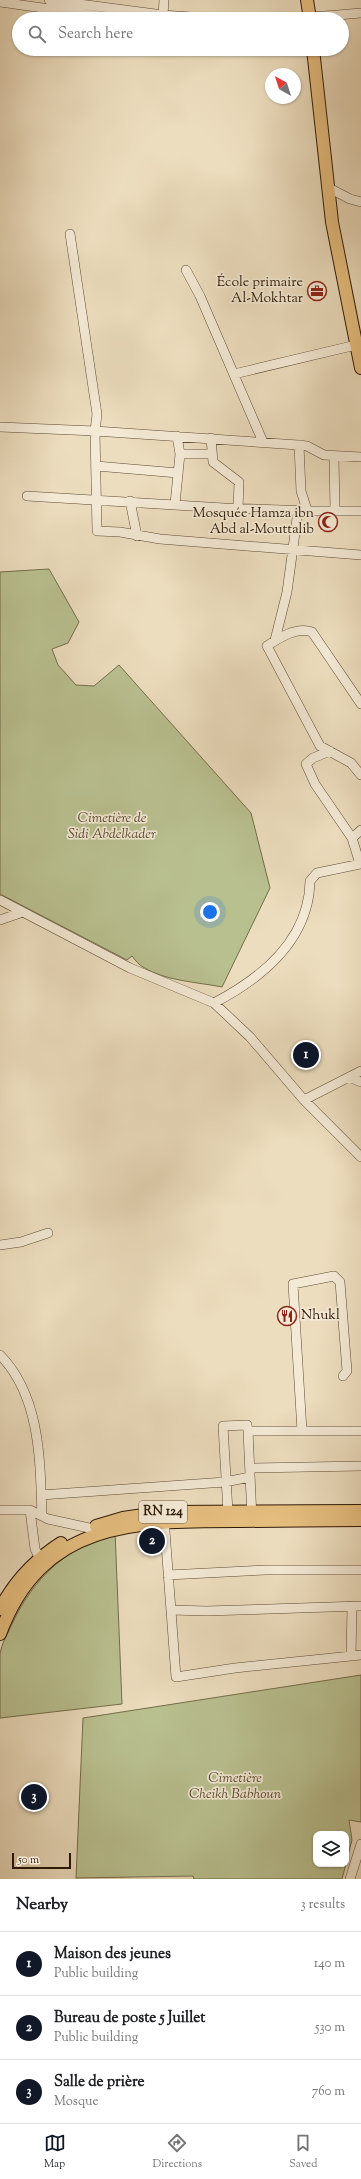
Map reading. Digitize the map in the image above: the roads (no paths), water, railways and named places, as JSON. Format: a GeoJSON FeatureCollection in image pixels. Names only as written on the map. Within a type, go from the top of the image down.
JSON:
{"type":"FeatureCollection","features":[{"type":"Feature","properties":{"kind":"main road"},"geometry":{"type":"LineString","coordinates":[[307,0],[309,12]]}},
{"type":"Feature","properties":{"kind":"main road"},"geometry":{"type":"LineString","coordinates":[[314,56],[338,258],[361,368]]}},
{"type":"Feature","properties":{"kind":"main road","name":"RN 124"},"geometry":{"type":"LineString","coordinates":[[0,1634],[17,1597],[41,1563],[91,1536],[124,1526],[164,1517],[228,1512],[252,1517],[361,1511]]}},
{"type":"Feature","properties":{"kind":"main road","name":"RN 124"},"geometry":{"type":"LineString","coordinates":[[0,1609],[18,1581],[41,1563],[67,1539],[89,1528],[123,1518],[252,1517],[361,1520]]}},
{"type":"Feature","properties":{"kind":"street"},"geometry":{"type":"LineString","coordinates":[[49,0],[140,12]]}},
{"type":"Feature","properties":{"kind":"street"},"geometry":{"type":"LineString","coordinates":[[163,12],[164,0]]}},
{"type":"Feature","properties":{"kind":"street"},"geometry":{"type":"LineString","coordinates":[[0,2],[71,12]]}},
{"type":"Feature","properties":{"kind":"street"},"geometry":{"type":"LineString","coordinates":[[349,15],[361,13]]}},
{"type":"Feature","properties":{"kind":"street"},"geometry":{"type":"LineString","coordinates":[[329,188],[350,199],[361,202]]}},
{"type":"Feature","properties":{"kind":"street"},"geometry":{"type":"LineString","coordinates":[[70,234],[97,414],[95,432],[97,531],[293,551],[361,555]]}},
{"type":"Feature","properties":{"kind":"street"},"geometry":{"type":"LineString","coordinates":[[186,270],[234,374],[263,442]]}},
{"type":"Feature","properties":{"kind":"street"},"geometry":{"type":"LineString","coordinates":[[234,374],[356,345]]}},
{"type":"Feature","properties":{"kind":"street"},"geometry":{"type":"LineString","coordinates":[[0,427],[263,442],[307,446],[318,453],[334,456],[361,457]]}},
{"type":"Feature","properties":{"kind":"street"},"geometry":{"type":"LineString","coordinates":[[175,504],[180,454],[177,436]]}},
{"type":"Feature","properties":{"kind":"street"},"geometry":{"type":"LineString","coordinates":[[211,438],[213,462],[239,482],[238,509]]}},
{"type":"Feature","properties":{"kind":"street"},"geometry":{"type":"LineString","coordinates":[[275,640],[287,592],[293,551],[302,511],[299,445]]}},
{"type":"Feature","properties":{"kind":"street"},"geometry":{"type":"LineString","coordinates":[[180,454],[212,454]]}},
{"type":"Feature","properties":{"kind":"street"},"geometry":{"type":"LineString","coordinates":[[334,456],[336,510]]}},
{"type":"Feature","properties":{"kind":"street"},"geometry":{"type":"LineString","coordinates":[[96,466],[178,473]]}},
{"type":"Feature","properties":{"kind":"street"},"geometry":{"type":"LineString","coordinates":[[27,496],[130,501],[238,509],[361,511]]}},
{"type":"Feature","properties":{"kind":"street"},"geometry":{"type":"LineString","coordinates":[[130,501],[137,536]]}},
{"type":"Feature","properties":{"kind":"street"},"geometry":{"type":"LineString","coordinates":[[361,704],[312,632],[306,630],[283,635],[267,646],[320,746],[351,762],[361,775]]}},
{"type":"Feature","properties":{"kind":"street"},"geometry":{"type":"LineString","coordinates":[[214,1003],[240,989],[273,964],[285,948],[304,915],[310,898],[310,881],[317,873],[361,864],[352,838],[315,784],[306,764],[313,758],[330,751]]}},
{"type":"Feature","properties":{"kind":"street"},"geometry":{"type":"LineString","coordinates":[[352,838],[361,830]]}},
{"type":"Feature","properties":{"kind":"street"},"geometry":{"type":"LineString","coordinates":[[0,900],[130,968],[214,1003],[250,1037],[304,1100],[361,1157]]}},
{"type":"Feature","properties":{"kind":"street"},"geometry":{"type":"LineString","coordinates":[[0,920],[23,912]]}},
{"type":"Feature","properties":{"kind":"street"},"geometry":{"type":"LineString","coordinates":[[304,1100],[361,1070]]}},
{"type":"Feature","properties":{"kind":"street"},"geometry":{"type":"LineString","coordinates":[[349,1077],[361,1082]]}},
{"type":"Feature","properties":{"kind":"street"},"geometry":{"type":"LineString","coordinates":[[0,1245],[21,1242],[48,1233]]}},
{"type":"Feature","properties":{"kind":"street"},"geometry":{"type":"LineString","coordinates":[[302,1431],[293,1284],[334,1276],[340,1282],[347,1371],[343,1376]]}},
{"type":"Feature","properties":{"kind":"street"},"geometry":{"type":"LineString","coordinates":[[0,1355],[18,1380],[31,1412],[38,1451],[42,1516]]}},
{"type":"Feature","properties":{"kind":"street"},"geometry":{"type":"LineString","coordinates":[[228,1512],[225,1482],[224,1426],[247,1425],[252,1517]]}},
{"type":"Feature","properties":{"kind":"street"},"geometry":{"type":"LineString","coordinates":[[248,1431],[361,1431]]}},
{"type":"Feature","properties":{"kind":"street"},"geometry":{"type":"LineString","coordinates":[[41,1495],[225,1482],[250,1473],[361,1466]]}},
{"type":"Feature","properties":{"kind":"street"},"geometry":{"type":"LineString","coordinates":[[0,1510],[30,1510],[51,1520],[89,1528]]}},
{"type":"Feature","properties":{"kind":"street"},"geometry":{"type":"LineString","coordinates":[[30,1510],[35,1549],[41,1563]]}},
{"type":"Feature","properties":{"kind":"street"},"geometry":{"type":"LineString","coordinates":[[164,1517],[176,1677],[235,1668],[361,1654]]}},
{"type":"Feature","properties":{"kind":"street"},"geometry":{"type":"LineString","coordinates":[[168,1575],[266,1570],[361,1570]]}},
{"type":"Feature","properties":{"kind":"street"},"geometry":{"type":"LineString","coordinates":[[171,1610],[206,1611],[356,1606],[351,1656]]}},
{"type":"Feature","properties":{"kind":"street"},"geometry":{"type":"LineString","coordinates":[[354,1878],[361,1844]]}},
{"type":"Feature","properties":{"kind":"place","name":"École primaire Al-Mokhtar"},"geometry":{"type":"Point","coordinates":[317,291]}},
{"type":"Feature","properties":{"kind":"place","name":"Mosquée Hamza ibn Abd al-Mouttalib"},"geometry":{"type":"Point","coordinates":[328,522]}},
{"type":"Feature","properties":{"kind":"place","name":"Maison des jeunes"},"geometry":{"type":"Point","coordinates":[306,1055]}},
{"type":"Feature","properties":{"kind":"place","name":"Nhukl"},"geometry":{"type":"Point","coordinates":[287,1316]}},
{"type":"Feature","properties":{"kind":"place","name":"Bureau de poste 5 Juillet"},"geometry":{"type":"Point","coordinates":[152,1541]}},
{"type":"Feature","properties":{"kind":"place","name":"Salle de prière"},"geometry":{"type":"Point","coordinates":[34,1797]}},
{"type":"Feature","properties":{"kind":"park label","name":"Cimetière de Sidi Abdelkader"},"geometry":{"type":"Point","coordinates":[112,828]}},
{"type":"Feature","properties":{"kind":"park label","name":"Cimetière Cheikh Babhoun"},"geometry":{"type":"Point","coordinates":[235,1788]}}]}
